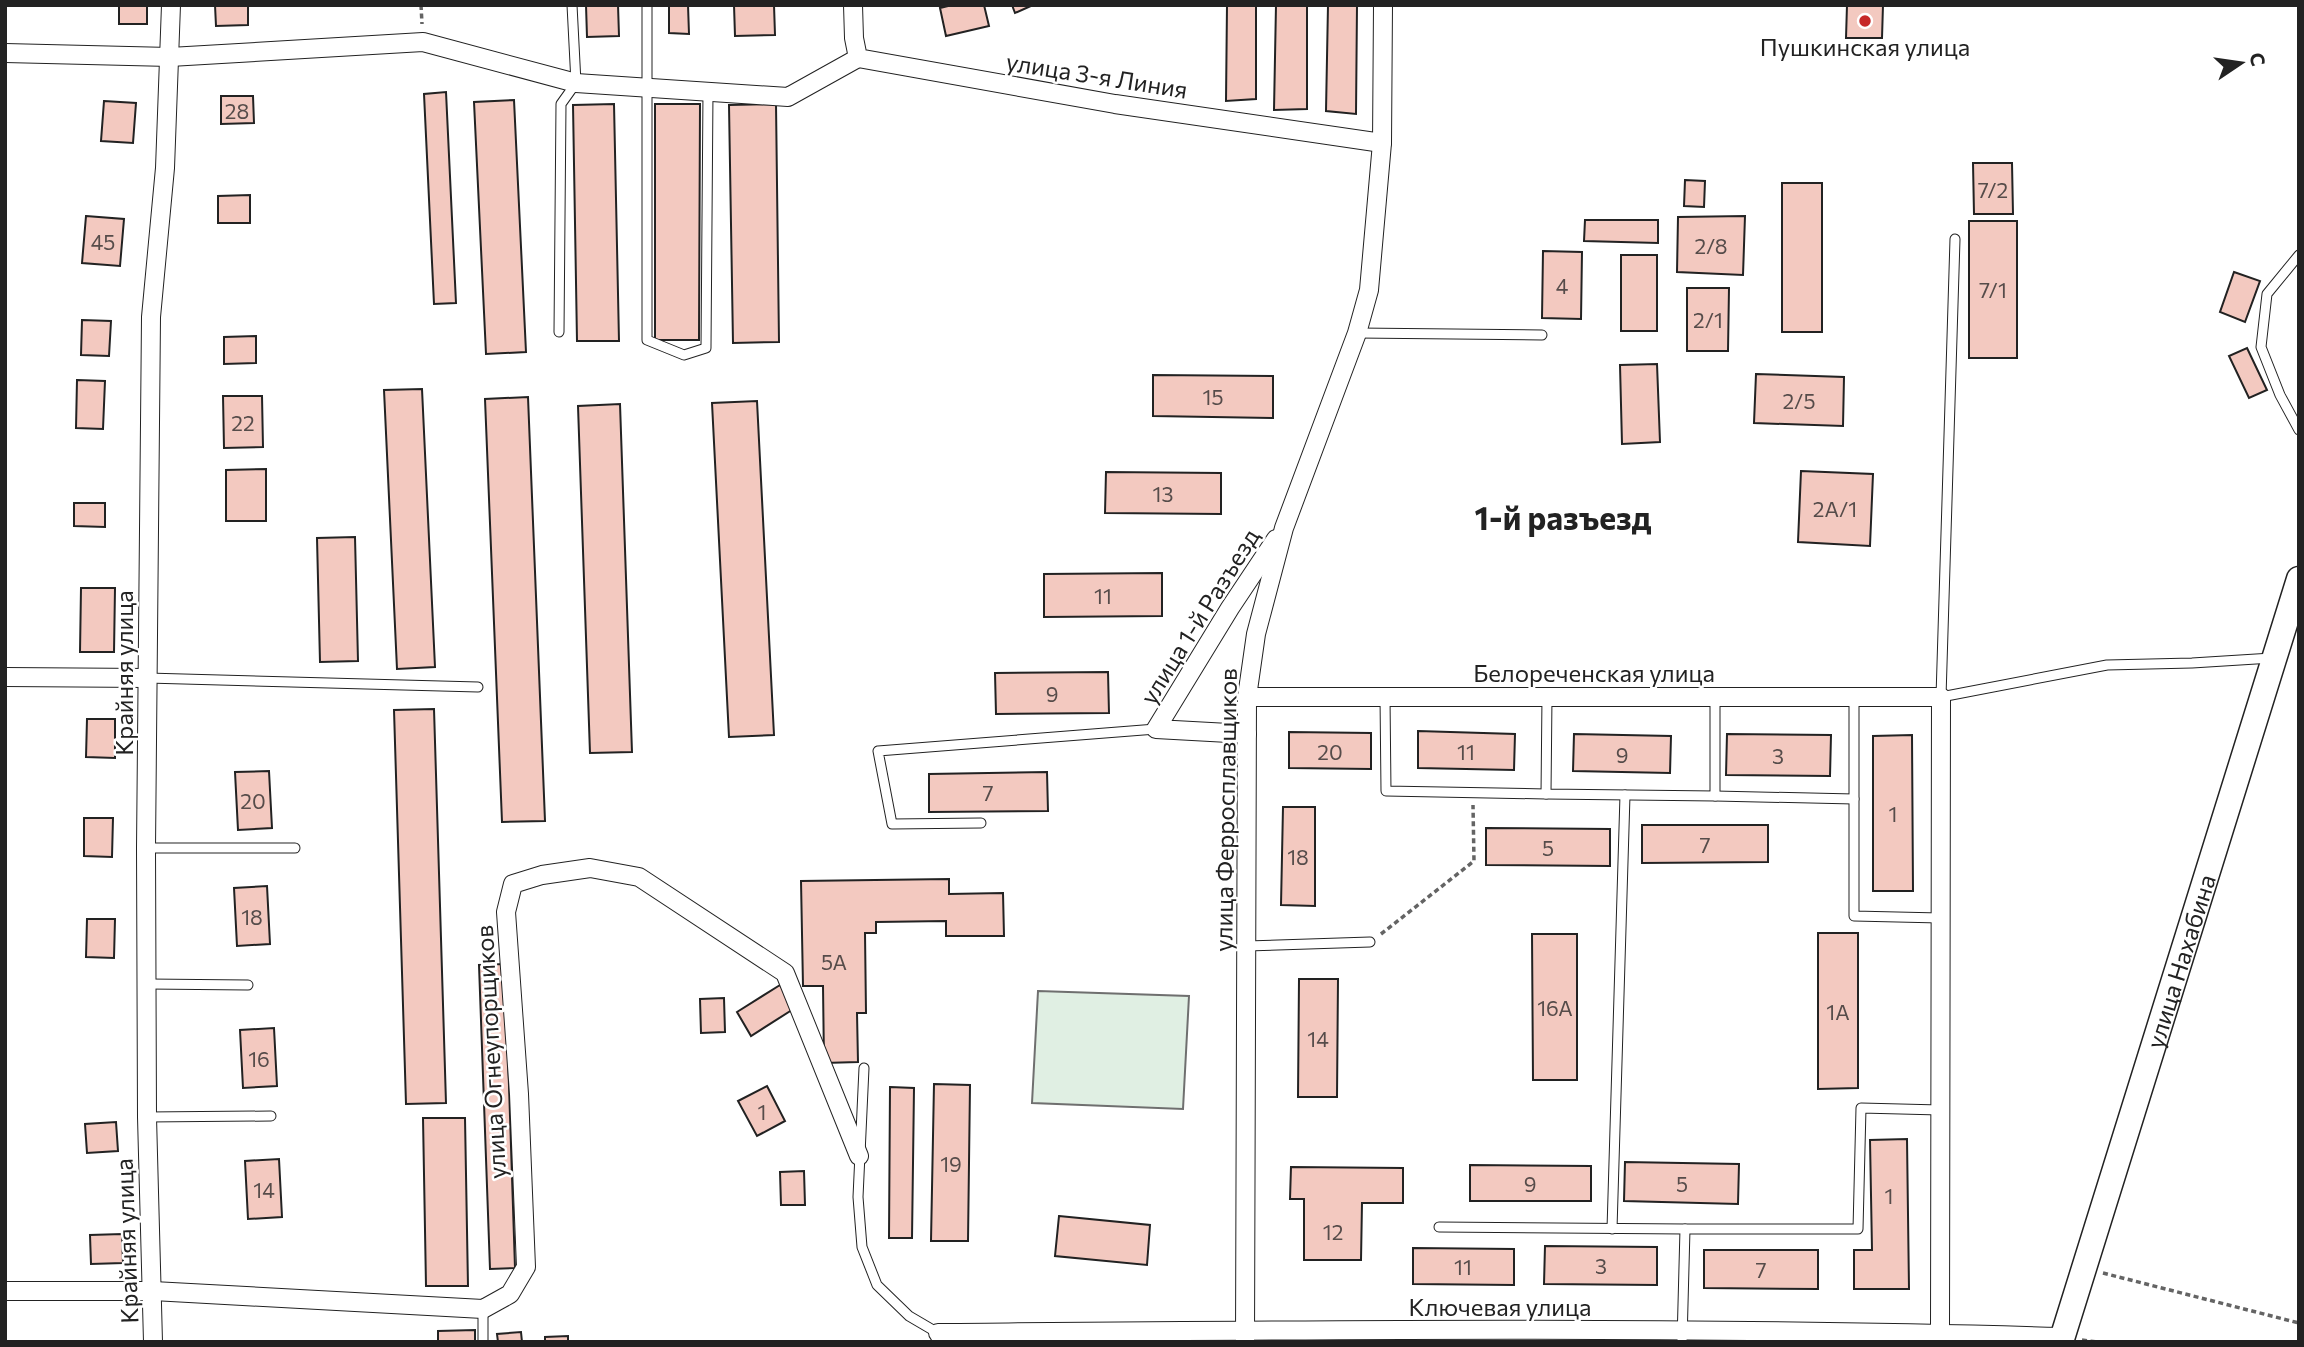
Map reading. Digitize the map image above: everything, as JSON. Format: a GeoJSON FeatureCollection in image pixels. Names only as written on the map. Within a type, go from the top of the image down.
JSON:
{"type":"FeatureCollection","features":[{"type":"Feature","properties":{"kind":"main road","name":"улица Нахабина"},"geometry":{"type":"LineString","coordinates":[[2062,1340],[2274,658],[2293,613],[2299,579]]}},
{"type":"Feature","properties":{"kind":"street","name":"Крайняя улица"},"geometry":{"type":"LineString","coordinates":[[153,1342],[147,1117],[146,848],[150,317],[165,168],[171,5]]}},
{"type":"Feature","properties":{"kind":"street"},"geometry":{"type":"LineString","coordinates":[[5,53],[170,57],[423,42],[576,83],[788,97],[858,58],[854,38],[853,5]]}},
{"type":"Feature","properties":{"kind":"street","name":"улица Ферросплавщиков"},"geometry":{"type":"LineString","coordinates":[[1245,1336],[1247,696],[1256,634],[1284,528],[1357,333],[1369,290],[1382,143],[1383,5]]}},
{"type":"Feature","properties":{"kind":"street","name":"улица 3-я Линия"},"geometry":{"type":"LineString","coordinates":[[858,58],[1115,104],[1382,143]]}},
{"type":"Feature","properties":{"kind":"street","name":"улица 1-й Разъезд"},"geometry":{"type":"LineString","coordinates":[[1156,729],[1230,608],[1284,528]]}},
{"type":"Feature","properties":{"kind":"street"},"geometry":{"type":"LineString","coordinates":[[5,677],[147,678]]}},
{"type":"Feature","properties":{"kind":"street","name":"Белореченская улица"},"geometry":{"type":"LineString","coordinates":[[1247,696],[1941,697]]}},
{"type":"Feature","properties":{"kind":"street"},"geometry":{"type":"LineString","coordinates":[[1940,1334],[1941,697]]}},
{"type":"Feature","properties":{"kind":"street"},"geometry":{"type":"LineString","coordinates":[[1156,729],[1247,734]]}},
{"type":"Feature","properties":{"kind":"street","name":"улица Огнеупорщиков"},"geometry":{"type":"LineString","coordinates":[[483,1309],[510,1294],[526,1268],[519,1094],[506,912],[513,884],[542,875],[590,868],[639,877],[785,973],[859,1157]]}},
{"type":"Feature","properties":{"kind":"street"},"geometry":{"type":"LineString","coordinates":[[5,1291],[153,1291],[483,1309]]}},
{"type":"Feature","properties":{"kind":"street","name":"Ключевая улица"},"geometry":{"type":"LineString","coordinates":[[937,1338],[1940,1334],[2062,1340]]}},
{"type":"Feature","properties":{"kind":"lane"},"geometry":{"type":"LineString","coordinates":[[559,332],[561,104],[576,83],[572,5]]}},
{"type":"Feature","properties":{"kind":"lane"},"geometry":{"type":"LineString","coordinates":[[647,5],[647,340],[684,355],[706,348],[708,92]]}},
{"type":"Feature","properties":{"kind":"lane"},"geometry":{"type":"LineString","coordinates":[[1955,239],[1941,697],[2107,666],[2274,658]]}},
{"type":"Feature","properties":{"kind":"lane"},"geometry":{"type":"LineString","coordinates":[[2299,255],[2267,294],[2261,347],[2280,395],[2299,430]]}},
{"type":"Feature","properties":{"kind":"lane"},"geometry":{"type":"LineString","coordinates":[[1357,333],[1542,335]]}},
{"type":"Feature","properties":{"kind":"lane"},"geometry":{"type":"LineString","coordinates":[[147,678],[478,687]]}},
{"type":"Feature","properties":{"kind":"lane"},"geometry":{"type":"LineString","coordinates":[[1385,697],[1385,791],[1854,799]]}},
{"type":"Feature","properties":{"kind":"lane"},"geometry":{"type":"LineString","coordinates":[[1546,793],[1547,697]]}},
{"type":"Feature","properties":{"kind":"lane"},"geometry":{"type":"LineString","coordinates":[[1715,697],[1715,796]]}},
{"type":"Feature","properties":{"kind":"lane"},"geometry":{"type":"LineString","coordinates":[[1854,697],[1854,916],[1940,918]]}},
{"type":"Feature","properties":{"kind":"lane"},"geometry":{"type":"LineString","coordinates":[[981,823],[892,824],[878,751],[1156,729]]}},
{"type":"Feature","properties":{"kind":"lane"},"geometry":{"type":"LineString","coordinates":[[1612,1229],[1625,795]]}},
{"type":"Feature","properties":{"kind":"lane"},"geometry":{"type":"LineString","coordinates":[[146,848],[295,848]]}},
{"type":"Feature","properties":{"kind":"lane"},"geometry":{"type":"LineString","coordinates":[[1246,946],[1370,942]]}},
{"type":"Feature","properties":{"kind":"lane"},"geometry":{"type":"LineString","coordinates":[[148,984],[248,985]]}},
{"type":"Feature","properties":{"kind":"lane"},"geometry":{"type":"LineString","coordinates":[[864,1068],[858,1197],[862,1247],[877,1285],[937,1338]]}},
{"type":"Feature","properties":{"kind":"lane"},"geometry":{"type":"LineString","coordinates":[[1439,1227],[1858,1229],[1861,1108],[1940,1110]]}},
{"type":"Feature","properties":{"kind":"lane"},"geometry":{"type":"LineString","coordinates":[[147,1117],[271,1116]]}},
{"type":"Feature","properties":{"kind":"lane"},"geometry":{"type":"LineString","coordinates":[[1682,1336],[1685,1229]]}},
{"type":"Feature","properties":{"kind":"lane"},"geometry":{"type":"LineString","coordinates":[[483,1309],[484,1342]]}},
{"type":"Feature","properties":{"kind":"path"},"geometry":{"type":"LineString","coordinates":[[1370,942],[1474,861],[1473,792]]}},
{"type":"Feature","properties":{"kind":"path"},"geometry":{"type":"LineString","coordinates":[[2084,1268],[2299,1323]]}},
{"type":"Feature","properties":{"kind":"green space"},"geometry":{"type":"Polygon","coordinates":[[[1038,991],[1189,996],[1183,1109],[1032,1103],[1038,991]]]}},
{"type":"Feature","properties":{"kind":"building"},"geometry":{"type":"Polygon","coordinates":[[[119,5],[147,5],[147,24],[119,24],[119,5]]]}},
{"type":"Feature","properties":{"kind":"building"},"geometry":{"type":"Polygon","coordinates":[[[215,5],[248,5],[248,25],[216,26],[215,5]]]}},
{"type":"Feature","properties":{"kind":"building"},"geometry":{"type":"Polygon","coordinates":[[[586,5],[618,5],[619,36],[587,37],[586,5]]]}},
{"type":"Feature","properties":{"kind":"building"},"geometry":{"type":"Polygon","coordinates":[[[669,5],[688,5],[689,34],[669,33],[669,5]]]}},
{"type":"Feature","properties":{"kind":"building"},"geometry":{"type":"Polygon","coordinates":[[[734,5],[774,5],[775,35],[735,36],[734,5]]]}},
{"type":"Feature","properties":{"kind":"building"},"geometry":{"type":"Polygon","coordinates":[[[952,5],[984,5],[989,26],[946,36],[940,8],[952,5]]]}},
{"type":"Feature","properties":{"kind":"building"},"geometry":{"type":"Polygon","coordinates":[[[1012,5],[1033,5],[1015,13],[1012,5]]]}},
{"type":"Feature","properties":{"kind":"building"},"geometry":{"type":"Polygon","coordinates":[[[1227,5],[1256,5],[1256,99],[1226,101],[1227,5]]]}},
{"type":"Feature","properties":{"kind":"building"},"geometry":{"type":"Polygon","coordinates":[[[1276,5],[1307,5],[1307,109],[1274,110],[1276,5]]]}},
{"type":"Feature","properties":{"kind":"building"},"geometry":{"type":"Polygon","coordinates":[[[1328,5],[1357,5],[1356,114],[1326,111],[1328,5]]]}},
{"type":"Feature","properties":{"kind":"building","name":"Пушкинская улица"},"geometry":{"type":"Polygon","coordinates":[[[1847,5],[1883,5],[1882,38],[1846,38],[1847,5]]]}},
{"type":"Feature","properties":{"kind":"building"},"geometry":{"type":"Polygon","coordinates":[[[446,92],[456,303],[434,304],[424,94],[446,92]]]}},
{"type":"Feature","properties":{"kind":"building"},"geometry":{"type":"Polygon","coordinates":[[[221,96],[253,96],[254,123],[221,124],[221,96]]]}},
{"type":"Feature","properties":{"kind":"building"},"geometry":{"type":"Polygon","coordinates":[[[514,100],[526,352],[486,354],[474,102],[514,100]]]}},
{"type":"Feature","properties":{"kind":"building"},"geometry":{"type":"Polygon","coordinates":[[[104,101],[136,103],[133,143],[101,141],[104,101]]]}},
{"type":"Feature","properties":{"kind":"building"},"geometry":{"type":"Polygon","coordinates":[[[614,104],[619,341],[577,341],[573,105],[614,104]]]}},
{"type":"Feature","properties":{"kind":"building"},"geometry":{"type":"Polygon","coordinates":[[[655,104],[700,104],[699,340],[655,340],[655,104]]]}},
{"type":"Feature","properties":{"kind":"building"},"geometry":{"type":"Polygon","coordinates":[[[776,104],[779,342],[733,343],[729,105],[776,104]]]}},
{"type":"Feature","properties":{"kind":"building"},"geometry":{"type":"Polygon","coordinates":[[[1973,163],[2012,163],[2013,214],[1974,214],[1973,163]]]}},
{"type":"Feature","properties":{"kind":"building"},"geometry":{"type":"Polygon","coordinates":[[[1685,180],[1705,181],[1704,207],[1684,206],[1685,180]]]}},
{"type":"Feature","properties":{"kind":"building"},"geometry":{"type":"Polygon","coordinates":[[[1782,183],[1822,183],[1822,332],[1782,332],[1782,183]]]}},
{"type":"Feature","properties":{"kind":"building"},"geometry":{"type":"Polygon","coordinates":[[[250,195],[250,223],[218,223],[218,196],[250,195]]]}},
{"type":"Feature","properties":{"kind":"building"},"geometry":{"type":"Polygon","coordinates":[[[86,216],[124,219],[120,266],[82,263],[86,216]]]}},
{"type":"Feature","properties":{"kind":"building"},"geometry":{"type":"Polygon","coordinates":[[[1745,216],[1743,275],[1677,272],[1678,217],[1745,216]]]}},
{"type":"Feature","properties":{"kind":"building"},"geometry":{"type":"Polygon","coordinates":[[[1585,220],[1658,220],[1658,243],[1584,241],[1585,220]]]}},
{"type":"Feature","properties":{"kind":"building"},"geometry":{"type":"Polygon","coordinates":[[[1969,221],[2017,221],[2017,358],[1969,358],[1969,221]]]}},
{"type":"Feature","properties":{"kind":"building"},"geometry":{"type":"Polygon","coordinates":[[[1543,251],[1582,252],[1581,319],[1542,318],[1543,251]]]}},
{"type":"Feature","properties":{"kind":"building"},"geometry":{"type":"Polygon","coordinates":[[[1621,255],[1657,255],[1657,331],[1621,331],[1621,255]]]}},
{"type":"Feature","properties":{"kind":"building"},"geometry":{"type":"Polygon","coordinates":[[[2234,272],[2260,281],[2245,322],[2220,312],[2234,272]]]}},
{"type":"Feature","properties":{"kind":"building"},"geometry":{"type":"Polygon","coordinates":[[[1687,288],[1729,288],[1728,351],[1687,351],[1687,288]]]}},
{"type":"Feature","properties":{"kind":"building"},"geometry":{"type":"Polygon","coordinates":[[[82,320],[111,321],[109,356],[81,355],[82,320]]]}},
{"type":"Feature","properties":{"kind":"building"},"geometry":{"type":"Polygon","coordinates":[[[256,336],[256,363],[224,364],[224,337],[256,336]]]}},
{"type":"Feature","properties":{"kind":"building"},"geometry":{"type":"Polygon","coordinates":[[[2247,348],[2267,390],[2249,398],[2229,356],[2247,348]]]}},
{"type":"Feature","properties":{"kind":"building"},"geometry":{"type":"Polygon","coordinates":[[[1657,364],[1660,442],[1622,444],[1620,365],[1657,364]]]}},
{"type":"Feature","properties":{"kind":"building"},"geometry":{"type":"Polygon","coordinates":[[[1756,374],[1844,377],[1843,426],[1754,423],[1756,374]]]}},
{"type":"Feature","properties":{"kind":"building"},"geometry":{"type":"Polygon","coordinates":[[[1153,375],[1273,376],[1273,418],[1153,416],[1153,375]]]}},
{"type":"Feature","properties":{"kind":"building"},"geometry":{"type":"Polygon","coordinates":[[[77,380],[105,381],[103,429],[76,428],[77,380]]]}},
{"type":"Feature","properties":{"kind":"building"},"geometry":{"type":"Polygon","coordinates":[[[422,389],[435,667],[397,669],[384,390],[422,389]]]}},
{"type":"Feature","properties":{"kind":"building"},"geometry":{"type":"Polygon","coordinates":[[[223,396],[262,396],[263,447],[224,448],[223,396]]]}},
{"type":"Feature","properties":{"kind":"building"},"geometry":{"type":"Polygon","coordinates":[[[528,397],[545,821],[502,822],[485,399],[528,397]]]}},
{"type":"Feature","properties":{"kind":"building"},"geometry":{"type":"Polygon","coordinates":[[[757,401],[774,735],[729,737],[712,403],[757,401]]]}},
{"type":"Feature","properties":{"kind":"building"},"geometry":{"type":"Polygon","coordinates":[[[620,404],[632,752],[590,753],[578,406],[620,404]]]}},
{"type":"Feature","properties":{"kind":"building"},"geometry":{"type":"Polygon","coordinates":[[[266,469],[266,521],[226,521],[226,470],[266,469]]]}},
{"type":"Feature","properties":{"kind":"building"},"geometry":{"type":"Polygon","coordinates":[[[1801,471],[1873,474],[1870,546],[1798,542],[1801,471]]]}},
{"type":"Feature","properties":{"kind":"building"},"geometry":{"type":"Polygon","coordinates":[[[1106,472],[1221,473],[1221,514],[1105,513],[1106,472]]]}},
{"type":"Feature","properties":{"kind":"building"},"geometry":{"type":"Polygon","coordinates":[[[74,503],[105,503],[105,527],[74,526],[74,503]]]}},
{"type":"Feature","properties":{"kind":"building"},"geometry":{"type":"Polygon","coordinates":[[[355,537],[358,661],[320,662],[317,538],[355,537]]]}},
{"type":"Feature","properties":{"kind":"building"},"geometry":{"type":"Polygon","coordinates":[[[1162,573],[1162,616],[1044,617],[1044,574],[1162,573]]]}},
{"type":"Feature","properties":{"kind":"building"},"geometry":{"type":"Polygon","coordinates":[[[81,588],[115,588],[114,652],[80,652],[81,588]]]}},
{"type":"Feature","properties":{"kind":"building"},"geometry":{"type":"Polygon","coordinates":[[[1108,672],[1109,713],[996,714],[995,673],[1108,672]]]}},
{"type":"Feature","properties":{"kind":"building"},"geometry":{"type":"Polygon","coordinates":[[[434,709],[446,1103],[406,1104],[394,710],[434,709]]]}},
{"type":"Feature","properties":{"kind":"building"},"geometry":{"type":"Polygon","coordinates":[[[87,719],[115,719],[115,758],[86,757],[87,719]]]}},
{"type":"Feature","properties":{"kind":"building"},"geometry":{"type":"Polygon","coordinates":[[[1418,731],[1515,734],[1514,770],[1418,768],[1418,731]]]}},
{"type":"Feature","properties":{"kind":"building"},"geometry":{"type":"Polygon","coordinates":[[[1289,732],[1371,733],[1371,769],[1289,768],[1289,732]]]}},
{"type":"Feature","properties":{"kind":"building"},"geometry":{"type":"Polygon","coordinates":[[[1574,734],[1671,736],[1670,773],[1573,771],[1574,734]]]}},
{"type":"Feature","properties":{"kind":"building"},"geometry":{"type":"Polygon","coordinates":[[[1727,734],[1831,735],[1830,776],[1726,775],[1727,734]]]}},
{"type":"Feature","properties":{"kind":"building"},"geometry":{"type":"Polygon","coordinates":[[[1912,735],[1913,891],[1873,891],[1873,736],[1912,735]]]}},
{"type":"Feature","properties":{"kind":"building"},"geometry":{"type":"Polygon","coordinates":[[[269,771],[272,828],[238,830],[235,772],[269,771]]]}},
{"type":"Feature","properties":{"kind":"building"},"geometry":{"type":"Polygon","coordinates":[[[1047,772],[1048,811],[929,812],[929,774],[1047,772]]]}},
{"type":"Feature","properties":{"kind":"building"},"geometry":{"type":"Polygon","coordinates":[[[1283,807],[1315,807],[1315,906],[1281,905],[1283,807]]]}},
{"type":"Feature","properties":{"kind":"building"},"geometry":{"type":"Polygon","coordinates":[[[84,818],[113,818],[112,857],[84,856],[84,818]]]}},
{"type":"Feature","properties":{"kind":"building"},"geometry":{"type":"Polygon","coordinates":[[[1642,825],[1768,825],[1768,862],[1642,863],[1642,825]]]}},
{"type":"Feature","properties":{"kind":"building"},"geometry":{"type":"Polygon","coordinates":[[[1486,828],[1610,829],[1610,866],[1486,865],[1486,828]]]}},
{"type":"Feature","properties":{"kind":"building"},"geometry":{"type":"Polygon","coordinates":[[[949,879],[949,894],[1003,893],[1004,936],[946,936],[946,921],[876,922],[876,933],[865,933],[866,1013],[857,1013],[858,1062],[824,1063],[823,986],[803,986],[801,881],[949,879]]]}},
{"type":"Feature","properties":{"kind":"building"},"geometry":{"type":"Polygon","coordinates":[[[267,886],[270,944],[237,946],[234,888],[267,886]]]}},
{"type":"Feature","properties":{"kind":"building"},"geometry":{"type":"Polygon","coordinates":[[[87,919],[115,919],[114,958],[86,957],[87,919]]]}},
{"type":"Feature","properties":{"kind":"building"},"geometry":{"type":"Polygon","coordinates":[[[1818,933],[1858,933],[1858,1088],[1818,1089],[1818,933]]]}},
{"type":"Feature","properties":{"kind":"building"},"geometry":{"type":"Polygon","coordinates":[[[1532,934],[1577,934],[1577,1080],[1533,1080],[1532,934]]]}},
{"type":"Feature","properties":{"kind":"building"},"geometry":{"type":"Polygon","coordinates":[[[505,964],[515,1268],[490,1269],[479,965],[505,964]]]}},
{"type":"Feature","properties":{"kind":"building"},"geometry":{"type":"Polygon","coordinates":[[[1299,979],[1338,979],[1337,1097],[1298,1097],[1299,979]]]}},
{"type":"Feature","properties":{"kind":"building"},"geometry":{"type":"Polygon","coordinates":[[[780,985],[795,1008],[751,1036],[737,1012],[780,985]]]}},
{"type":"Feature","properties":{"kind":"building"},"geometry":{"type":"Polygon","coordinates":[[[724,998],[725,1032],[701,1033],[700,999],[724,998]]]}},
{"type":"Feature","properties":{"kind":"building"},"geometry":{"type":"Polygon","coordinates":[[[274,1028],[277,1086],[243,1088],[240,1030],[274,1028]]]}},
{"type":"Feature","properties":{"kind":"building"},"geometry":{"type":"Polygon","coordinates":[[[934,1084],[970,1085],[968,1241],[931,1241],[934,1084]]]}},
{"type":"Feature","properties":{"kind":"building"},"geometry":{"type":"Polygon","coordinates":[[[767,1086],[785,1121],[757,1136],[738,1101],[767,1086]]]}},
{"type":"Feature","properties":{"kind":"building"},"geometry":{"type":"Polygon","coordinates":[[[890,1087],[914,1088],[912,1238],[889,1238],[890,1087]]]}},
{"type":"Feature","properties":{"kind":"building"},"geometry":{"type":"Polygon","coordinates":[[[423,1118],[465,1118],[468,1286],[426,1286],[423,1118]]]}},
{"type":"Feature","properties":{"kind":"building"},"geometry":{"type":"Polygon","coordinates":[[[116,1122],[118,1151],[87,1153],[85,1124],[116,1122]]]}},
{"type":"Feature","properties":{"kind":"building"},"geometry":{"type":"Polygon","coordinates":[[[1907,1139],[1909,1289],[1854,1289],[1854,1250],[1872,1250],[1870,1140],[1907,1139]]]}},
{"type":"Feature","properties":{"kind":"building"},"geometry":{"type":"Polygon","coordinates":[[[279,1159],[282,1217],[248,1219],[245,1161],[279,1159]]]}},
{"type":"Feature","properties":{"kind":"building"},"geometry":{"type":"Polygon","coordinates":[[[1625,1162],[1739,1164],[1738,1204],[1624,1201],[1625,1162]]]}},
{"type":"Feature","properties":{"kind":"building"},"geometry":{"type":"Polygon","coordinates":[[[1470,1165],[1591,1166],[1591,1201],[1470,1201],[1470,1165]]]}},
{"type":"Feature","properties":{"kind":"building"},"geometry":{"type":"Polygon","coordinates":[[[1291,1167],[1403,1168],[1403,1203],[1362,1203],[1361,1260],[1304,1260],[1304,1199],[1290,1199],[1291,1167]]]}},
{"type":"Feature","properties":{"kind":"building"},"geometry":{"type":"Polygon","coordinates":[[[804,1171],[805,1205],[781,1205],[780,1172],[804,1171]]]}},
{"type":"Feature","properties":{"kind":"building"},"geometry":{"type":"Polygon","coordinates":[[[1059,1216],[1150,1225],[1147,1265],[1055,1256],[1059,1216]]]}},
{"type":"Feature","properties":{"kind":"building"},"geometry":{"type":"Polygon","coordinates":[[[122,1234],[123,1263],[91,1264],[90,1235],[122,1234]]]}},
{"type":"Feature","properties":{"kind":"building"},"geometry":{"type":"Polygon","coordinates":[[[1545,1246],[1657,1247],[1657,1285],[1544,1284],[1545,1246]]]}},
{"type":"Feature","properties":{"kind":"building"},"geometry":{"type":"Polygon","coordinates":[[[1413,1248],[1514,1249],[1514,1285],[1413,1284],[1413,1248]]]}},
{"type":"Feature","properties":{"kind":"building"},"geometry":{"type":"Polygon","coordinates":[[[1704,1250],[1818,1250],[1818,1289],[1704,1288],[1704,1250]]]}},
{"type":"Feature","properties":{"kind":"building"},"geometry":{"type":"Polygon","coordinates":[[[475,1330],[475,1342],[438,1342],[438,1331],[475,1330]]]}},
{"type":"Feature","properties":{"kind":"building"},"geometry":{"type":"Polygon","coordinates":[[[521,1332],[522,1342],[498,1342],[497,1334],[521,1332]]]}},
{"type":"Feature","properties":{"kind":"building"},"geometry":{"type":"Polygon","coordinates":[[[568,1336],[568,1342],[545,1342],[545,1337],[568,1336]]]}},
{"type":"Feature","properties":{"kind":"place","name":"Пушкинская улица"},"geometry":{"type":"Point","coordinates":[1865,21]}},
{"type":"Feature","properties":{"kind":"district","name":"1-й разъезд"},"geometry":{"type":"Point","coordinates":[1563,517]}}]}
